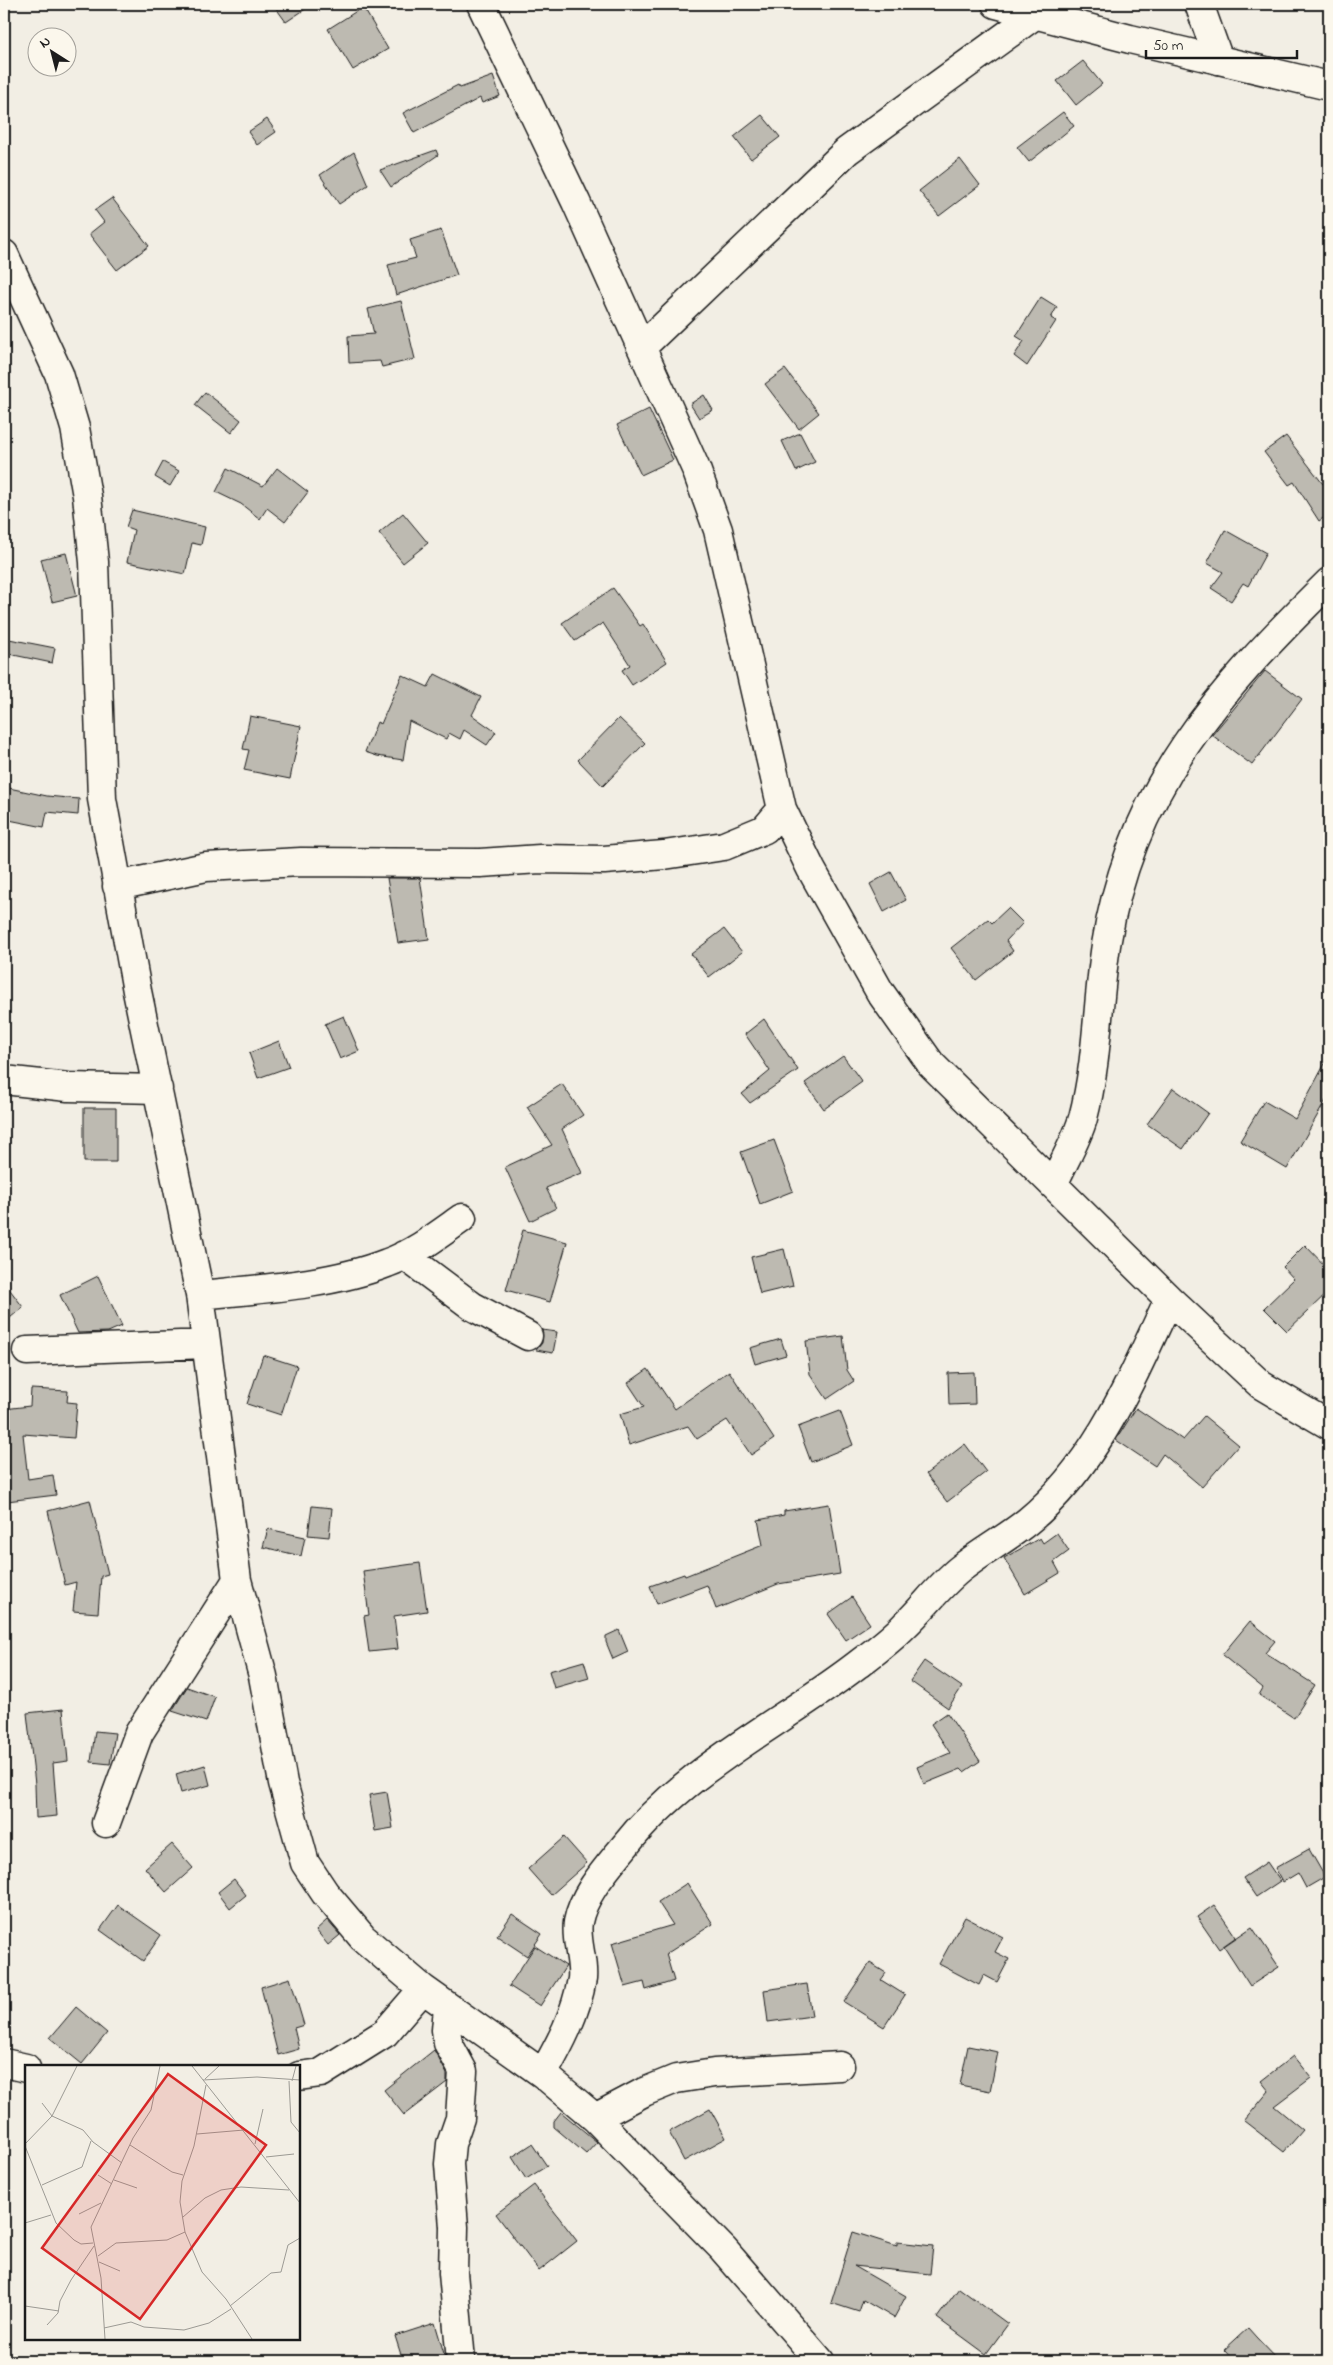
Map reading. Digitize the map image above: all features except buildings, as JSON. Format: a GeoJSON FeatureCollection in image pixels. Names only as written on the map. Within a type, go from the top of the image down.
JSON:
{"type":"FeatureCollection","features":[{"type":"Feature","properties":{"kind":"street"},"geometry":{"type":"LineString","coordinates":[[481,4],[531,105],[696,469],[718,530],[782,809],[835,913],[880,992],[931,1064],[1004,1137],[1054,1183],[1169,1299],[1261,1385],[1329,1425]]}},
{"type":"Feature","properties":{"kind":"street"},"geometry":{"type":"LineString","coordinates":[[996,4],[1329,86]]}},
{"type":"Feature","properties":{"kind":"street"},"geometry":{"type":"LineString","coordinates":[[1199,4],[1219,60]]}},
{"type":"Feature","properties":{"kind":"street"},"geometry":{"type":"LineString","coordinates":[[642,347],[847,150],[1036,14]]}},
{"type":"Feature","properties":{"kind":"street"},"geometry":{"type":"LineString","coordinates":[[4,254],[60,374],[77,438],[87,496],[94,562],[102,799],[117,886],[200,1295],[237,1580],[263,1676],[283,1783],[305,1862],[325,1893],[363,1938],[423,1989],[543,2074],[595,2118],[723,2249],[820,2361]]}},
{"type":"Feature","properties":{"kind":"street"},"geometry":{"type":"LineString","coordinates":[[1054,1183],[1082,1120],[1094,1069],[1106,946],[1111,918],[1126,863],[1150,802],[1178,755],[1219,697],[1270,640],[1329,582]]}},
{"type":"Feature","properties":{"kind":"street"},"geometry":{"type":"LineString","coordinates":[[117,886],[206,867],[291,862],[480,863],[540,859],[604,860],[664,856],[724,846],[765,829],[782,809]]}},
{"type":"Feature","properties":{"kind":"street"},"geometry":{"type":"LineString","coordinates":[[4,1080],[68,1087],[158,1089]]}},
{"type":"Feature","properties":{"kind":"street"},"geometry":{"type":"LineString","coordinates":[[200,1295],[280,1287],[339,1276],[387,1263],[427,1243],[462,1218]]}},
{"type":"Feature","properties":{"kind":"street"},"geometry":{"type":"LineString","coordinates":[[404,1255],[472,1306],[528,1336]]}},
{"type":"Feature","properties":{"kind":"street"},"geometry":{"type":"LineString","coordinates":[[543,2074],[568,2030],[582,1978],[578,1923],[584,1905],[588,1896],[625,1845],[671,1798],[742,1742],[857,1666],[905,1626],[934,1593],[960,1570],[1028,1521],[1062,1488],[1083,1462],[1128,1388],[1169,1299]]}},
{"type":"Feature","properties":{"kind":"street"},"geometry":{"type":"LineString","coordinates":[[27,1351],[206,1344]]}},
{"type":"Feature","properties":{"kind":"street"},"geometry":{"type":"LineString","coordinates":[[106,1823],[139,1733],[237,1580]]}},
{"type":"Feature","properties":{"kind":"street"},"geometry":{"type":"LineString","coordinates":[[300,2076],[320,2073],[385,2033],[423,1989]]}},
{"type":"Feature","properties":{"kind":"street"},"geometry":{"type":"LineString","coordinates":[[448,2008],[446,2030],[448,2043],[463,2071],[460,2118],[451,2144],[449,2164],[454,2227],[453,2273],[461,2361]]}},
{"type":"Feature","properties":{"kind":"street"},"geometry":{"type":"LineString","coordinates":[[4,2063],[25,2068]]}},
{"type":"Feature","properties":{"kind":"street"},"geometry":{"type":"LineString","coordinates":[[595,2118],[644,2092],[676,2079],[714,2073],[840,2066]]}}]}
